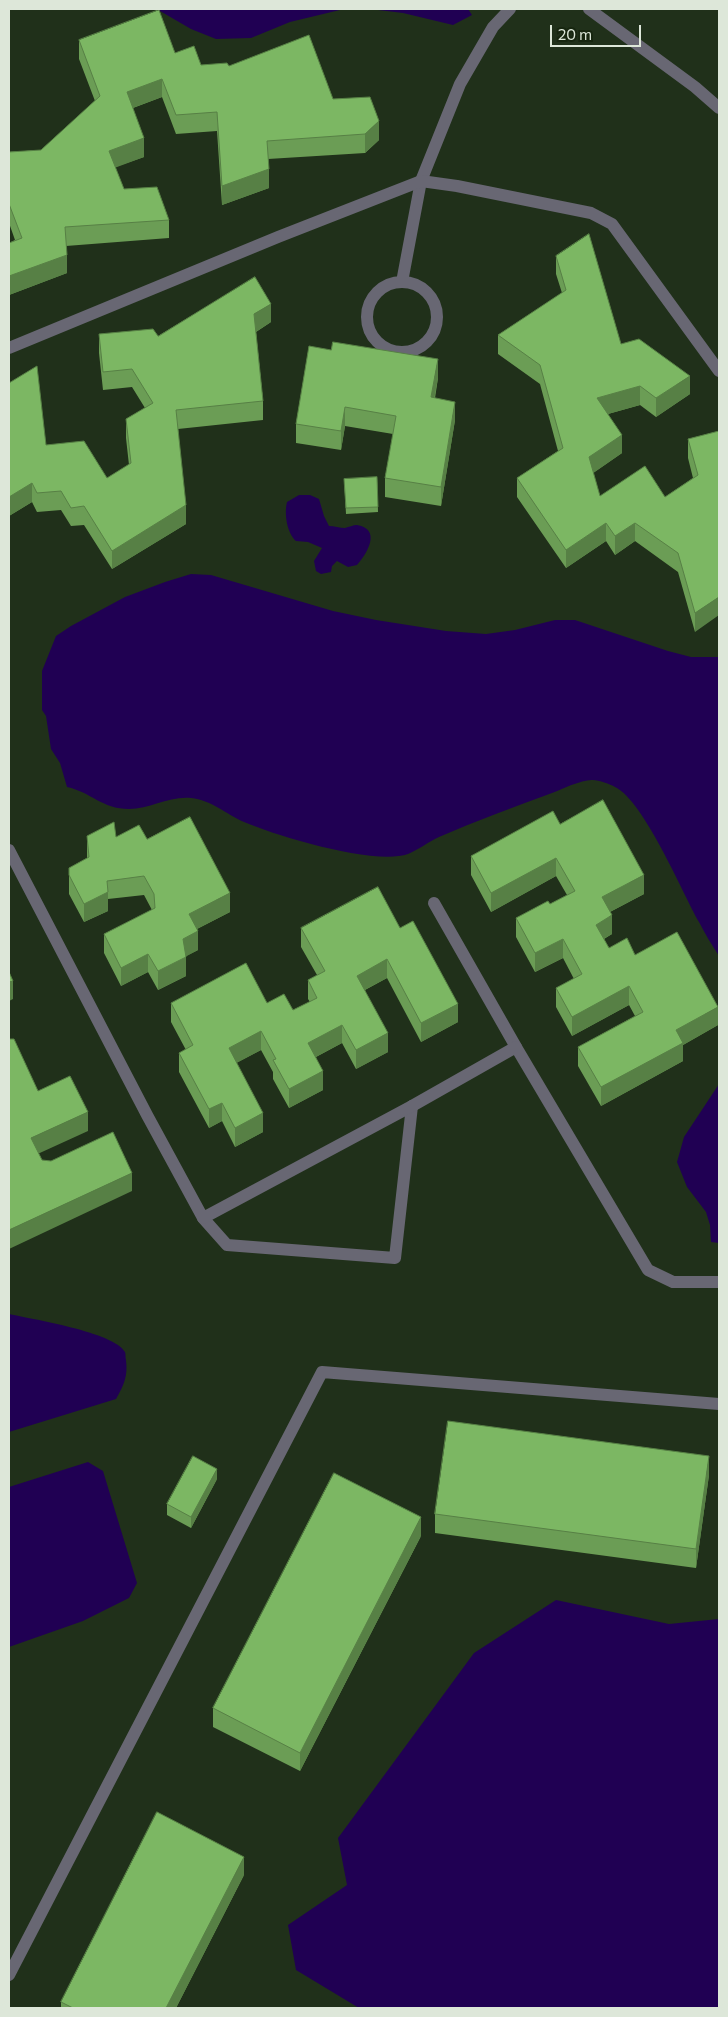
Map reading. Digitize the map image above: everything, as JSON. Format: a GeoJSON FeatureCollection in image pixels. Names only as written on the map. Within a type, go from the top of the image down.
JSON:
{"type":"FeatureCollection","features":[{"type":"Feature","properties":{"kind":"street"},"geometry":{"type":"LineString","coordinates":[[402,282],[422,181],[460,84],[493,27],[510,9]]}},
{"type":"Feature","properties":{"kind":"street"},"geometry":{"type":"LineString","coordinates":[[589,9],[695,87],[719,108]]}},
{"type":"Feature","properties":{"kind":"street"},"geometry":{"type":"LineString","coordinates":[[9,348],[278,237],[422,181],[458,186],[591,213],[612,224],[719,371]]}},
{"type":"Feature","properties":{"kind":"street"},"geometry":{"type":"LineString","coordinates":[[402,282],[414,284],[424,289],[432,298],[437,309],[438,321],[434,332],[427,342],[418,349],[406,352],[394,351],[379,343],[369,329],[367,318],[370,302],[381,288],[391,283],[402,282]]}},
{"type":"Feature","properties":{"kind":"street"},"geometry":{"type":"LineString","coordinates":[[9,850],[147,1115],[203,1218],[227,1245],[395,1258],[412,1106]]}},
{"type":"Feature","properties":{"kind":"street"},"geometry":{"type":"LineString","coordinates":[[434,903],[516,1047],[648,1270],[673,1282],[719,1282]]}},
{"type":"Feature","properties":{"kind":"street"},"geometry":{"type":"LineString","coordinates":[[203,1218],[412,1106],[516,1047]]}},
{"type":"Feature","properties":{"kind":"street"},"geometry":{"type":"LineString","coordinates":[[9,1975],[322,1372],[719,1404]]}},
{"type":"Feature","properties":{"kind":"shaded area"},"geometry":{"type":"Polygon","coordinates":[[[152,9],[344,9],[290,22],[251,38],[216,39],[191,29],[160,11],[152,9]]]}},
{"type":"Feature","properties":{"kind":"shaded area"},"geometry":{"type":"Polygon","coordinates":[[[370,9],[468,9],[472,15],[453,25],[403,13],[370,9]]]}},
{"type":"Feature","properties":{"kind":"shaded area"},"geometry":{"type":"Polygon","coordinates":[[[299,495],[310,495],[319,499],[329,526],[345,528],[357,525],[365,527],[369,531],[371,537],[368,549],[357,565],[348,567],[337,561],[332,566],[331,572],[321,574],[316,571],[314,561],[322,548],[308,542],[296,541],[290,533],[287,523],[287,502],[299,495]]]}},
{"type":"Feature","properties":{"kind":"shaded area"},"geometry":{"type":"Polygon","coordinates":[[[191,574],[211,575],[333,611],[376,620],[446,631],[486,634],[515,630],[555,620],[575,620],[691,657],[719,657],[719,956],[701,926],[662,849],[638,810],[615,787],[601,781],[589,780],[572,785],[453,831],[408,854],[393,857],[350,853],[279,835],[244,822],[212,804],[198,799],[175,799],[129,809],[111,806],[67,787],[60,763],[51,749],[46,716],[42,710],[42,671],[56,636],[125,597],[191,574]]]}},
{"type":"Feature","properties":{"kind":"shaded area"},"geometry":{"type":"Polygon","coordinates":[[[719,1084],[719,1243],[711,1242],[710,1225],[706,1212],[687,1187],[677,1162],[684,1137],[719,1084]]]}},
{"type":"Feature","properties":{"kind":"shaded area"},"geometry":{"type":"Polygon","coordinates":[[[9,1314],[71,1327],[105,1338],[118,1345],[125,1353],[126,1376],[116,1399],[9,1432],[9,1314]]]}},
{"type":"Feature","properties":{"kind":"shaded area"},"geometry":{"type":"Polygon","coordinates":[[[88,1462],[103,1471],[137,1583],[129,1598],[83,1621],[9,1647],[9,1487],[88,1462]]]}},
{"type":"Feature","properties":{"kind":"shaded area"},"geometry":{"type":"Polygon","coordinates":[[[556,1600],[669,1624],[719,1619],[719,2008],[359,2008],[296,1970],[288,1925],[347,1885],[338,1838],[474,1653],[556,1600]]]}},
{"type":"Feature","properties":{"kind":"building"},"geometry":{"type":"Polygon","coordinates":[[[159,10],[175,53],[194,46],[201,65],[227,63],[229,66],[309,35],[333,99],[370,97],[379,121],[365,134],[267,141],[269,169],[222,186],[217,112],[176,115],[162,79],[127,92],[144,138],[109,151],[124,189],[157,187],[169,220],[65,227],[67,255],[9,276],[9,243],[22,238],[9,204],[9,152],[41,150],[100,96],[79,40],[159,10]]]}},
{"type":"Feature","properties":{"kind":"building"},"geometry":{"type":"Polygon","coordinates":[[[589,234],[621,344],[639,339],[690,376],[656,398],[640,386],[597,398],[622,435],[589,457],[600,496],[645,466],[665,497],[698,475],[688,439],[719,431],[719,597],[695,613],[678,553],[635,523],[615,536],[606,523],[566,550],[517,478],[563,448],[540,365],[498,335],[566,290],[556,256],[589,234]]]}},
{"type":"Feature","properties":{"kind":"building"},"geometry":{"type":"Polygon","coordinates":[[[255,277],[271,304],[254,314],[263,401],[176,410],[186,505],[112,551],[84,506],[71,508],[61,491],[37,493],[32,483],[9,497],[9,383],[37,366],[46,445],[84,441],[107,478],[131,463],[126,419],[153,403],[132,369],[103,372],[99,334],[153,329],[158,336],[255,277]]]}},
{"type":"Feature","properties":{"kind":"building"},"geometry":{"type":"Polygon","coordinates":[[[333,342],[438,359],[431,397],[455,402],[441,487],[385,478],[396,416],[345,407],[341,431],[296,424],[309,346],[331,350],[333,342]]]}},
{"type":"Feature","properties":{"kind":"building"},"geometry":{"type":"Polygon","coordinates":[[[377,477],[378,507],[346,508],[344,479],[377,477]]]}},
{"type":"Feature","properties":{"kind":"building"},"geometry":{"type":"Polygon","coordinates":[[[603,800],[644,875],[602,897],[612,915],[596,925],[609,948],[627,938],[635,955],[677,932],[718,1007],[676,1030],[683,1043],[601,1087],[578,1047],[643,1012],[629,986],[572,1017],[556,988],[582,974],[563,939],[535,953],[516,918],[548,901],[550,904],[575,891],[556,858],[491,893],[471,856],[553,811],[560,824],[603,800]]]}},
{"type":"Feature","properties":{"kind":"building"},"geometry":{"type":"Polygon","coordinates":[[[190,817],[230,893],[189,914],[198,931],[183,939],[186,957],[158,971],[148,954],[121,968],[104,934],[155,908],[154,894],[144,876],[107,881],[108,892],[84,904],[69,875],[69,868],[89,857],[87,836],[114,822],[116,837],[139,825],[147,839],[190,817]]]}},
{"type":"Feature","properties":{"kind":"building"},"geometry":{"type":"Polygon","coordinates":[[[378,887],[400,928],[413,921],[458,1004],[421,1023],[387,959],[357,976],[388,1033],[356,1050],[342,1025],[308,1043],[323,1071],[289,1089],[273,1060],[276,1059],[261,1031],[229,1048],[263,1113],[235,1128],[222,1103],[209,1109],[179,1053],[193,1045],[171,1003],[246,963],[267,1003],[284,994],[293,1010],[317,998],[308,980],[325,971],[301,928],[378,887]]]}},
{"type":"Feature","properties":{"kind":"building"},"geometry":{"type":"Polygon","coordinates":[[[9,972],[13,981],[9,982],[9,972]]]}},
{"type":"Feature","properties":{"kind":"building"},"geometry":{"type":"Polygon","coordinates":[[[9,1039],[14,1039],[38,1091],[70,1076],[88,1112],[31,1138],[42,1160],[51,1161],[113,1132],[132,1173],[9,1230],[9,1039]]]}},
{"type":"Feature","properties":{"kind":"building"},"geometry":{"type":"Polygon","coordinates":[[[448,1421],[709,1456],[696,1549],[435,1514],[448,1421]]]}},
{"type":"Feature","properties":{"kind":"building"},"geometry":{"type":"Polygon","coordinates":[[[193,1456],[217,1469],[191,1517],[167,1504],[193,1456]]]}},
{"type":"Feature","properties":{"kind":"building"},"geometry":{"type":"Polygon","coordinates":[[[334,1473],[421,1517],[300,1753],[213,1708],[334,1473]]]}},
{"type":"Feature","properties":{"kind":"building"},"geometry":{"type":"Polygon","coordinates":[[[157,1812],[244,1857],[166,2008],[73,2008],[61,2002],[157,1812]]]}}]}
